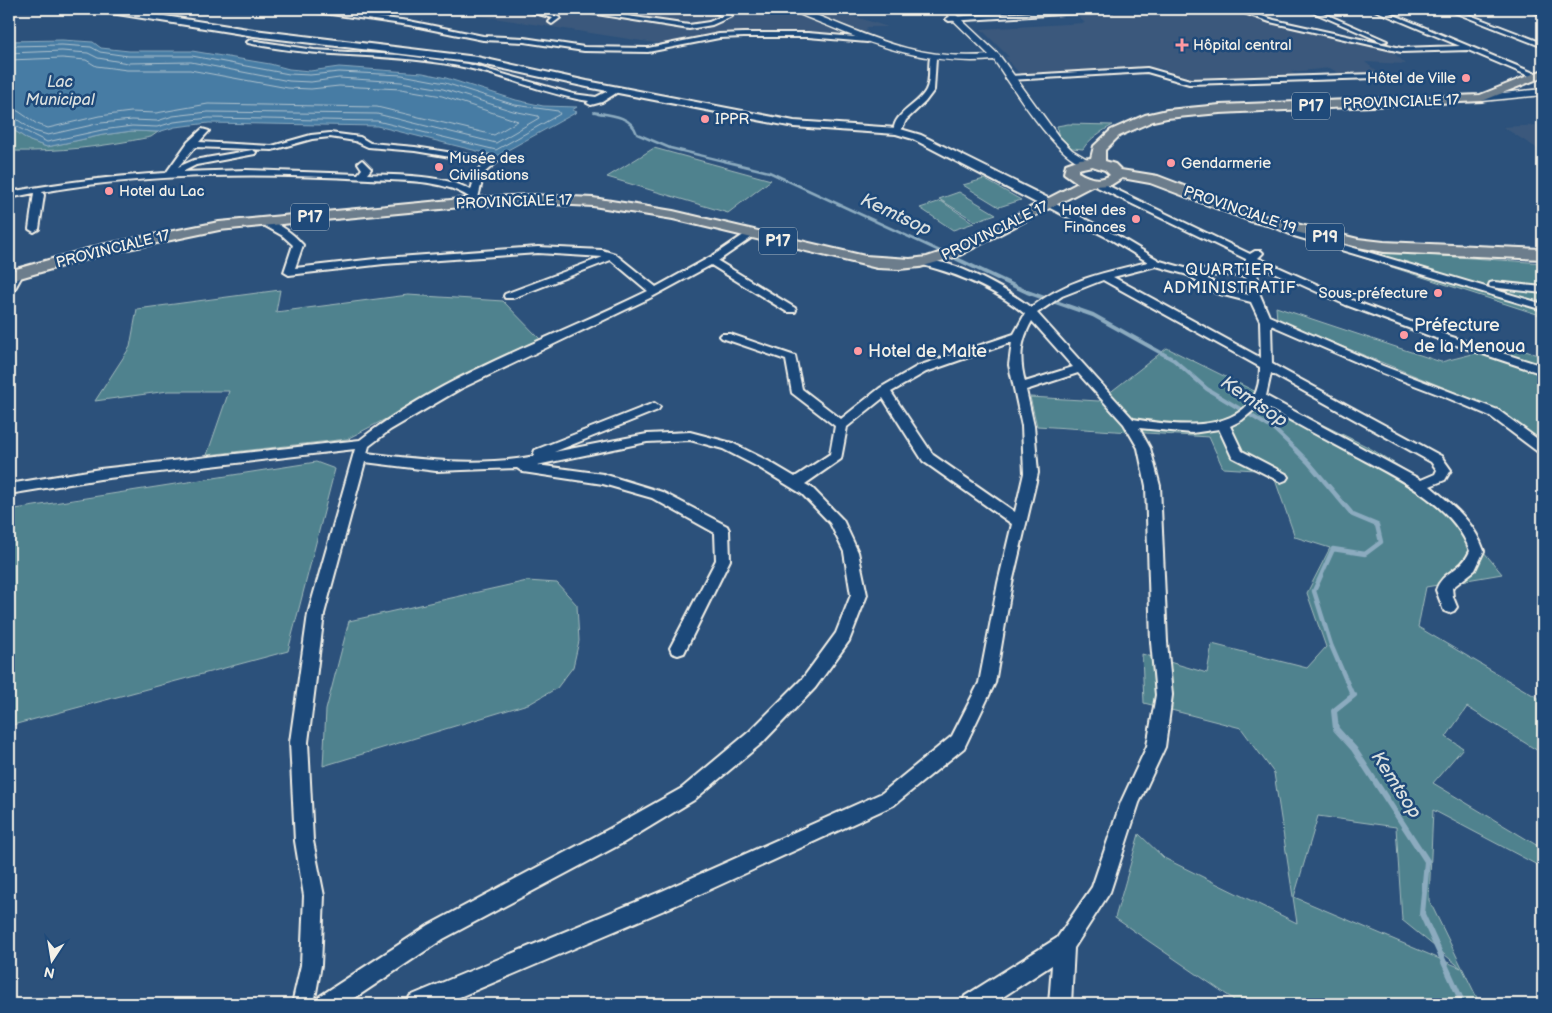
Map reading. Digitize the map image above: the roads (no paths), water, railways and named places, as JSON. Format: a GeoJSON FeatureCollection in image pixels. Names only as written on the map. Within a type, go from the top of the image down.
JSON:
{"type":"FeatureCollection","features":[{"type":"Feature","properties":{"kind":"main road"},"geometry":{"type":"LineString","coordinates":[[105,9],[245,32],[477,60],[617,90],[794,124],[897,131],[942,149],[1049,204]]}},
{"type":"Feature","properties":{"kind":"main road","name":"PROVINCIALE 17"},"geometry":{"type":"LineString","coordinates":[[1093,163],[1097,158],[1099,149],[1115,133],[1149,118],[1167,114],[1220,109],[1482,98],[1541,76]]}},
{"type":"Feature","properties":{"kind":"main road"},"geometry":{"type":"LineString","coordinates":[[1092,182],[1075,176],[1067,167],[1075,164],[1093,163],[1110,167],[1115,176]]}},
{"type":"Feature","properties":{"kind":"main road","name":"PROVINCIALE 17"},"geometry":{"type":"LineString","coordinates":[[13,275],[144,240],[219,226],[472,199],[555,199],[593,202],[674,215],[889,266],[940,258],[1092,182],[1106,182],[1115,176]]}},
{"type":"Feature","properties":{"kind":"main road","name":"PROVINCIALE 19"},"geometry":{"type":"LineString","coordinates":[[1115,176],[1153,179],[1232,210],[1334,239],[1384,247],[1543,254]]}},
{"type":"Feature","properties":{"kind":"street"},"geometry":{"type":"LineString","coordinates":[[298,9],[409,23],[483,38],[524,40],[584,49],[648,50],[719,36],[744,35],[808,36],[867,40]]}},
{"type":"Feature","properties":{"kind":"street"},"geometry":{"type":"LineString","coordinates":[[523,9],[557,18],[552,22]]}},
{"type":"Feature","properties":{"kind":"street"},"geometry":{"type":"LineString","coordinates":[[549,15],[558,9]]}},
{"type":"Feature","properties":{"kind":"street"},"geometry":{"type":"LineString","coordinates":[[569,9],[689,27],[710,24],[730,16],[709,9]]}},
{"type":"Feature","properties":{"kind":"street"},"geometry":{"type":"LineString","coordinates":[[795,9],[867,40],[933,58],[992,58]]}},
{"type":"Feature","properties":{"kind":"street"},"geometry":{"type":"LineString","coordinates":[[938,9],[953,19],[1110,9]]}},
{"type":"Feature","properties":{"kind":"street"},"geometry":{"type":"LineString","coordinates":[[946,9],[953,19],[1010,78],[1037,122],[1048,146]]}},
{"type":"Feature","properties":{"kind":"street"},"geometry":{"type":"LineString","coordinates":[[1236,9],[1272,20],[1405,50],[1468,48]]}},
{"type":"Feature","properties":{"kind":"street"},"geometry":{"type":"LineString","coordinates":[[1309,9],[1405,50]]}},
{"type":"Feature","properties":{"kind":"street"},"geometry":{"type":"LineString","coordinates":[[1375,9],[1541,76]]}},
{"type":"Feature","properties":{"kind":"street"},"geometry":{"type":"LineString","coordinates":[[1450,9],[1543,45]]}},
{"type":"Feature","properties":{"kind":"street"},"geometry":{"type":"LineString","coordinates":[[1531,9],[1543,13]]}},
{"type":"Feature","properties":{"kind":"street"},"geometry":{"type":"LineString","coordinates":[[250,42],[314,52],[399,58],[468,66],[572,96],[599,100]]}},
{"type":"Feature","properties":{"kind":"street"},"geometry":{"type":"LineString","coordinates":[[897,131],[898,125],[906,115],[930,90],[933,58]]}},
{"type":"Feature","properties":{"kind":"street"},"geometry":{"type":"LineString","coordinates":[[992,58],[1037,122],[1062,148],[1093,163]]}},
{"type":"Feature","properties":{"kind":"street"},"geometry":{"type":"LineString","coordinates":[[1010,78],[1147,70],[1189,82],[1375,76]]}},
{"type":"Feature","properties":{"kind":"street"},"geometry":{"type":"LineString","coordinates":[[585,106],[617,90]]}},
{"type":"Feature","properties":{"kind":"street"},"geometry":{"type":"LineString","coordinates":[[1482,98],[1543,92]]}},
{"type":"Feature","properties":{"kind":"street"},"geometry":{"type":"LineString","coordinates":[[169,175],[191,144],[205,131]]}},
{"type":"Feature","properties":{"kind":"street"},"geometry":{"type":"LineString","coordinates":[[9,194],[83,182],[169,175],[300,174],[361,176],[430,183],[458,188],[472,199],[480,172],[491,160],[473,160],[415,149],[368,145],[357,139],[330,134],[311,137],[272,148],[194,163],[169,175]]}},
{"type":"Feature","properties":{"kind":"street"},"geometry":{"type":"LineString","coordinates":[[191,144],[272,148]]}},
{"type":"Feature","properties":{"kind":"street"},"geometry":{"type":"LineString","coordinates":[[361,176],[368,169],[362,163]]}},
{"type":"Feature","properties":{"kind":"street"},"geometry":{"type":"LineString","coordinates":[[1115,176],[1120,187],[1127,191],[1350,303],[1445,338],[1543,370]]}},
{"type":"Feature","properties":{"kind":"street"},"geometry":{"type":"LineString","coordinates":[[1092,182],[1254,256]]}},
{"type":"Feature","properties":{"kind":"street"},"geometry":{"type":"LineString","coordinates":[[34,229],[40,195],[36,189]]}},
{"type":"Feature","properties":{"kind":"street"},"geometry":{"type":"LineString","coordinates":[[1049,204],[1115,238],[1156,263],[1192,273],[1231,272],[1250,275]]}},
{"type":"Feature","properties":{"kind":"street"},"geometry":{"type":"LineString","coordinates":[[263,221],[278,231],[291,235],[298,244],[289,272],[384,261],[538,250],[612,256],[655,291]]}},
{"type":"Feature","properties":{"kind":"street"},"geometry":{"type":"LineString","coordinates":[[1273,223],[1297,234],[1461,281],[1543,307]]}},
{"type":"Feature","properties":{"kind":"street"},"geometry":{"type":"LineString","coordinates":[[303,1004],[311,965],[314,896],[304,841],[298,742],[316,614],[362,450],[381,430],[410,411],[500,363],[713,262],[752,234]]}},
{"type":"Feature","properties":{"kind":"street"},"geometry":{"type":"LineString","coordinates":[[509,296],[612,256]]}},
{"type":"Feature","properties":{"kind":"street"},"geometry":{"type":"LineString","coordinates":[[1129,422],[1193,429],[1223,424],[1243,414],[1260,398],[1266,367],[1265,318],[1256,300],[1250,275],[1254,256]]}},
{"type":"Feature","properties":{"kind":"street"},"geometry":{"type":"LineString","coordinates":[[940,258],[949,268],[990,286],[1017,301],[1042,305],[1081,368],[1129,422],[1144,448],[1153,486],[1164,695],[1156,747],[1130,802],[1100,892],[1064,945],[972,1004]]}},
{"type":"Feature","properties":{"kind":"street"},"geometry":{"type":"LineString","coordinates":[[713,262],[791,310]]}},
{"type":"Feature","properties":{"kind":"street"},"geometry":{"type":"LineString","coordinates":[[418,1004],[669,898],[888,799],[958,742],[987,683],[1005,584],[1030,473],[1028,426],[1015,366],[1018,336],[1042,305],[1069,290],[1105,276],[1156,263]]}},
{"type":"Feature","properties":{"kind":"street"},"geometry":{"type":"LineString","coordinates":[[1192,273],[1220,291],[1256,300]]}},
{"type":"Feature","properties":{"kind":"street"},"geometry":{"type":"LineString","coordinates":[[9,290],[13,275]]}},
{"type":"Feature","properties":{"kind":"street"},"geometry":{"type":"LineString","coordinates":[[1105,276],[1266,367],[1436,459],[1444,470],[1440,477],[1420,485]]}},
{"type":"Feature","properties":{"kind":"street"},"geometry":{"type":"LineString","coordinates":[[1461,281],[1543,290]]}},
{"type":"Feature","properties":{"kind":"street"},"geometry":{"type":"LineString","coordinates":[[1265,318],[1379,368],[1494,413],[1543,449]]}},
{"type":"Feature","properties":{"kind":"street"},"geometry":{"type":"LineString","coordinates":[[726,336],[791,358],[796,390],[842,426]]}},
{"type":"Feature","properties":{"kind":"street"},"geometry":{"type":"LineString","coordinates":[[795,484],[836,456],[842,426],[884,391],[922,369],[1018,336]]}},
{"type":"Feature","properties":{"kind":"street"},"geometry":{"type":"LineString","coordinates":[[1020,388],[1081,368]]}},
{"type":"Feature","properties":{"kind":"street"},"geometry":{"type":"LineString","coordinates":[[884,391],[928,458],[1020,522]]}},
{"type":"Feature","properties":{"kind":"street"},"geometry":{"type":"LineString","coordinates":[[1260,398],[1420,485],[1454,515],[1471,534],[1477,552],[1469,567],[1456,575],[1443,590],[1448,608]]}},
{"type":"Feature","properties":{"kind":"street"},"geometry":{"type":"LineString","coordinates":[[512,465],[654,407]]}},
{"type":"Feature","properties":{"kind":"street"},"geometry":{"type":"LineString","coordinates":[[1223,424],[1237,454],[1281,477]]}},
{"type":"Feature","properties":{"kind":"street"},"geometry":{"type":"LineString","coordinates":[[328,1004],[436,932],[616,836],[688,794],[756,737],[809,683],[843,636],[859,595],[851,552],[836,520],[807,491],[763,464],[727,446],[690,436],[647,438],[512,465]]}},
{"type":"Feature","properties":{"kind":"street"},"geometry":{"type":"LineString","coordinates":[[9,489],[100,474],[362,450],[436,466],[512,465],[604,479],[657,495],[722,530],[723,560],[678,648]]}},
{"type":"Feature","properties":{"kind":"street"},"geometry":{"type":"LineString","coordinates":[[1060,1004],[1064,945]]}},
{"type":"Feature","properties":{"kind":"water","name":"Lac Municipal"},"geometry":{"type":"Polygon","coordinates":[[[62,40],[93,42],[101,48],[129,51],[192,51],[289,69],[310,71],[339,67],[423,73],[543,106],[577,107],[572,110],[577,112],[497,156],[377,126],[209,123],[175,127],[158,132],[132,131],[103,135],[47,147],[30,141],[9,127],[9,41],[62,40]]]}},
{"type":"Feature","properties":{"kind":"waterway","name":"Kemtsop"},"geometry":{"type":"LineString","coordinates":[[594,112],[605,114]]}},
{"type":"Feature","properties":{"kind":"waterway","name":"Kemtsop"},"geometry":{"type":"LineString","coordinates":[[598,113],[626,120],[635,128],[637,134],[670,148],[769,172],[959,260]]}},
{"type":"Feature","properties":{"kind":"waterway","name":"Kemtsop"},"geometry":{"type":"LineString","coordinates":[[957,259],[1027,292],[1093,315],[1174,360],[1207,389],[1275,430],[1296,450]]}},
{"type":"Feature","properties":{"kind":"waterway","name":"Kemtsop"},"geometry":{"type":"LineString","coordinates":[[1296,450],[1353,515],[1377,525],[1381,542],[1365,554],[1333,549],[1314,591],[1331,645],[1353,696]]}},
{"type":"Feature","properties":{"kind":"waterway","name":"Kemtsop"},"geometry":{"type":"LineString","coordinates":[[1353,696],[1334,711],[1336,729],[1354,749],[1427,861],[1422,914],[1463,1004]]}},
{"type":"Feature","properties":{"kind":"place","name":"Hôpital central"},"geometry":{"type":"Point","coordinates":[1182,45]}},
{"type":"Feature","properties":{"kind":"place","name":"Hôtel de Ville"},"geometry":{"type":"Point","coordinates":[1466,78]}},
{"type":"Feature","properties":{"kind":"place","name":"IPPR"},"geometry":{"type":"Point","coordinates":[705,119]}},
{"type":"Feature","properties":{"kind":"place","name":"Gendarmerie"},"geometry":{"type":"Point","coordinates":[1171,163]}},
{"type":"Feature","properties":{"kind":"place","name":"Musée des Civilisations"},"geometry":{"type":"Point","coordinates":[439,167]}},
{"type":"Feature","properties":{"kind":"place","name":"Hotel du Lac"},"geometry":{"type":"Point","coordinates":[109,191]}},
{"type":"Feature","properties":{"kind":"place","name":"Hotel des Finances"},"geometry":{"type":"Point","coordinates":[1136,219]}},
{"type":"Feature","properties":{"kind":"place","name":"Sous-préfecture"},"geometry":{"type":"Point","coordinates":[1438,293]}},
{"type":"Feature","properties":{"kind":"place","name":"Préfecture de la Menoua"},"geometry":{"type":"Point","coordinates":[1404,335]}},
{"type":"Feature","properties":{"kind":"place","name":"Hotel de Malte"},"geometry":{"type":"Point","coordinates":[858,351]}},
{"type":"Feature","properties":{"kind":"district","name":"QUARTIER ADMINISTRATIF"},"geometry":{"type":"Point","coordinates":[1230,279]}}]}
